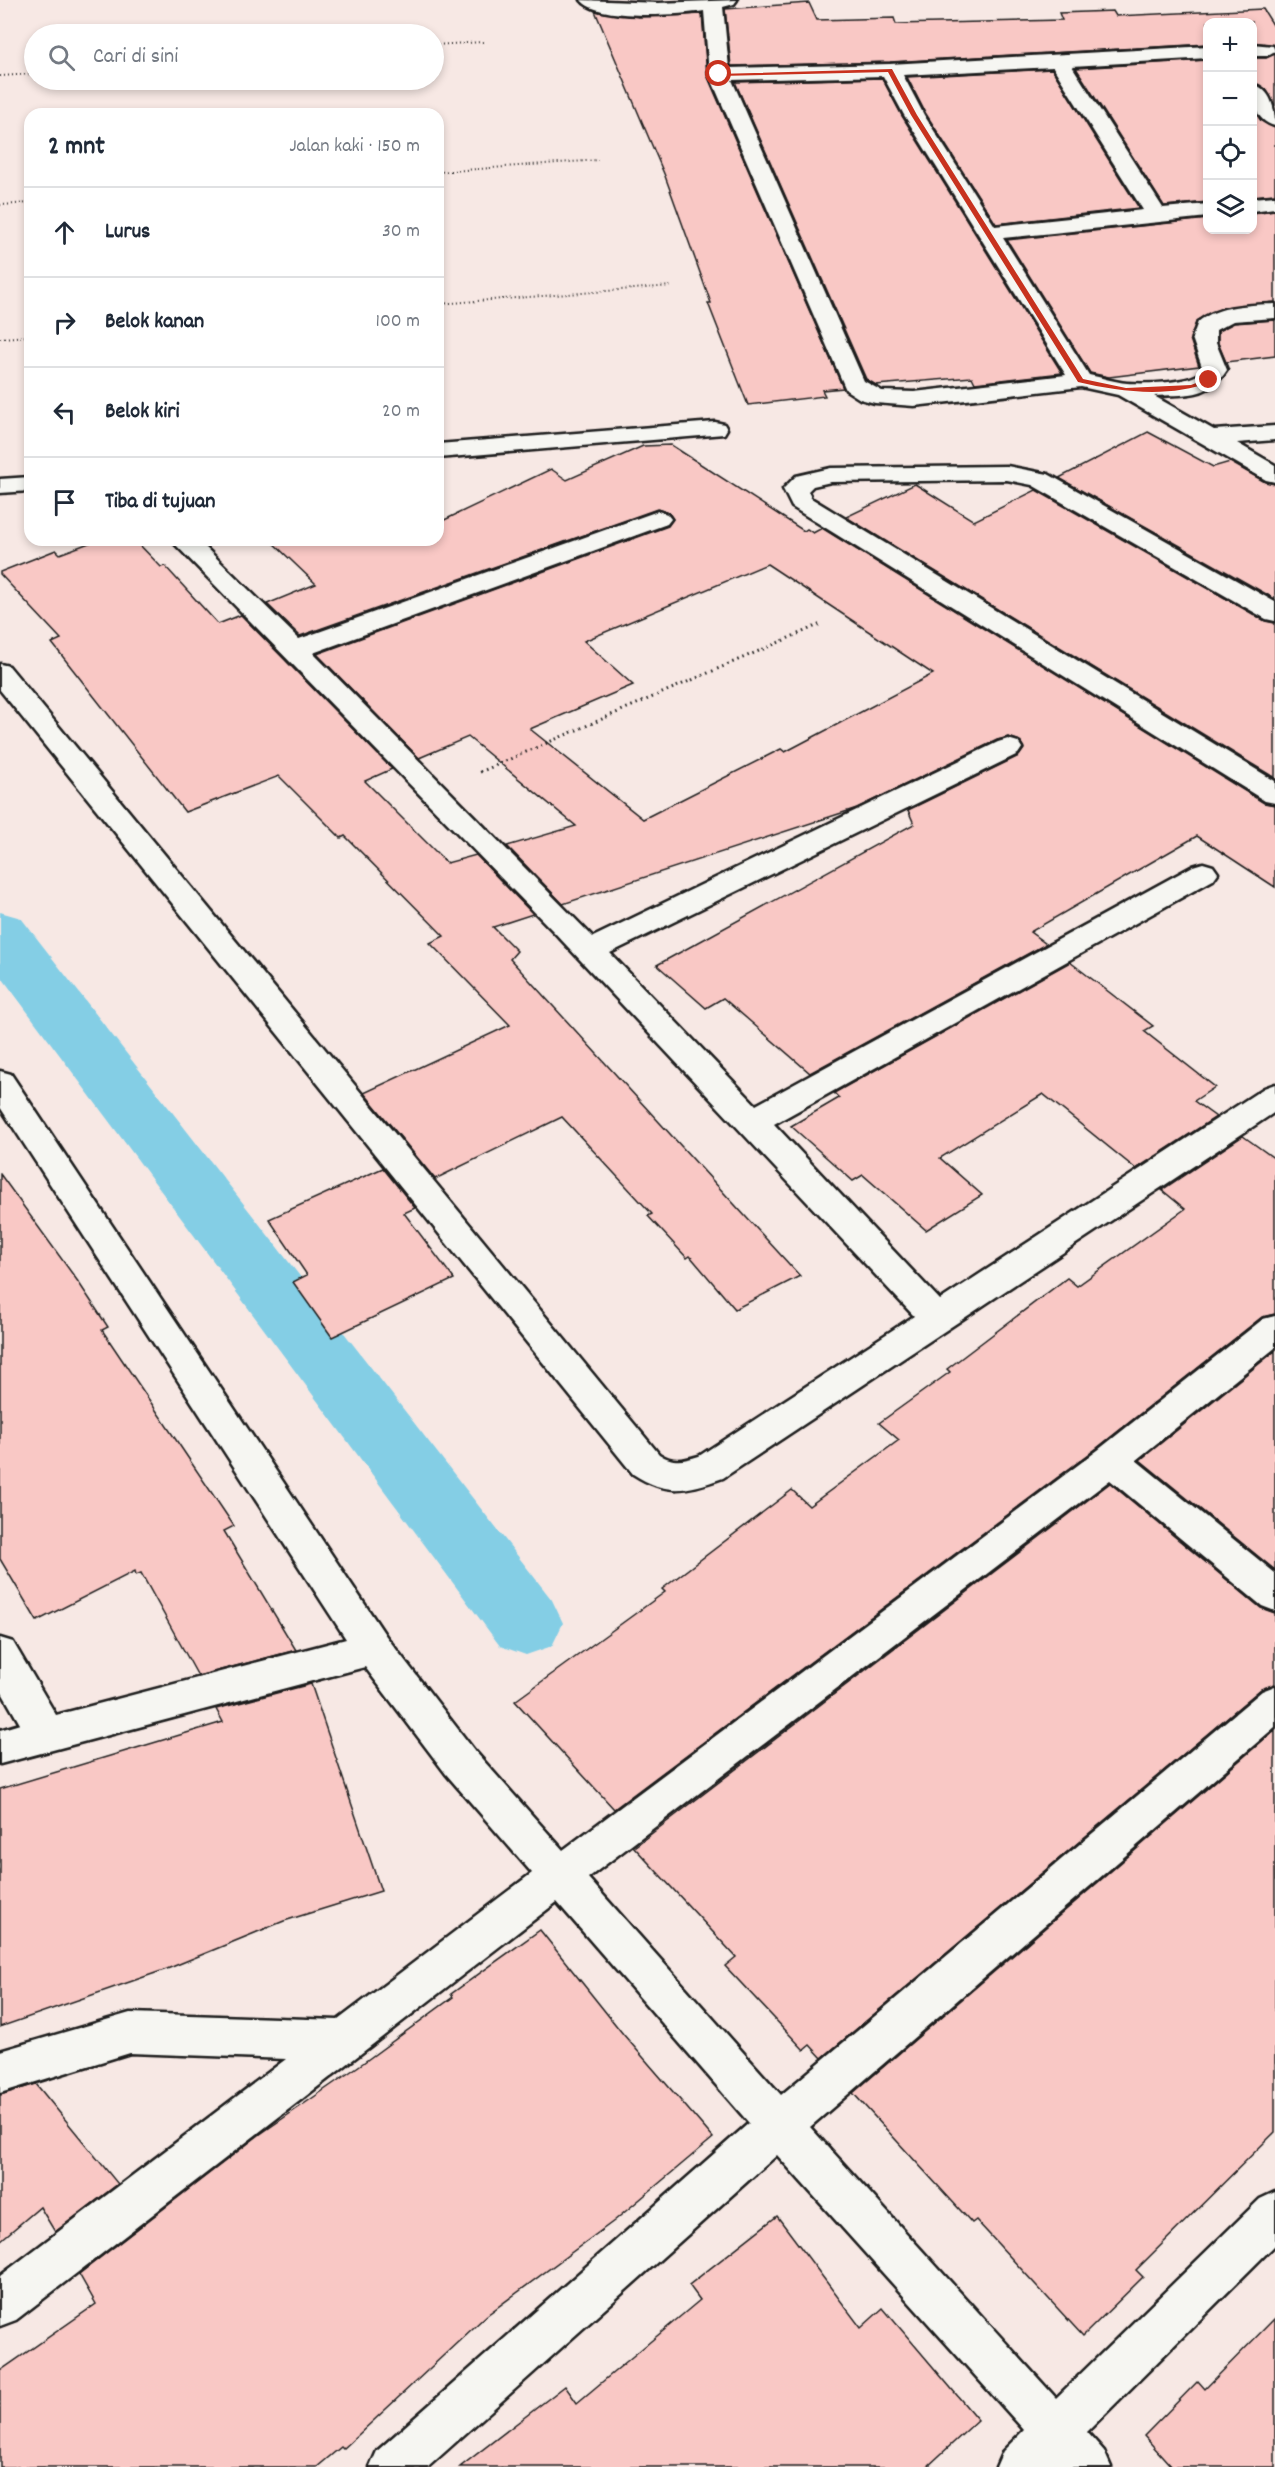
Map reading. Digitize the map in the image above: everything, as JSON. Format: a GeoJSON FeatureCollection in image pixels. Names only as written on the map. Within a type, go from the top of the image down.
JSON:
{"type":"FeatureCollection","features":[{"type":"Feature","properties":{"kind":"street"},"geometry":{"type":"LineString","coordinates":[[591,0],[613,8],[634,9],[720,2],[719,74],[854,385],[868,396],[914,399],[1081,380],[1126,390],[1201,384],[1209,380],[1215,370],[1204,341],[1203,333],[1206,326],[1216,318],[1275,311]]}},
{"type":"Feature","properties":{"kind":"street"},"geometry":{"type":"LineString","coordinates":[[719,74],[890,70],[1203,52]]}},
{"type":"Feature","properties":{"kind":"street"},"geometry":{"type":"LineString","coordinates":[[1060,62],[1157,216]]}},
{"type":"Feature","properties":{"kind":"street"},"geometry":{"type":"LineString","coordinates":[[890,70],[914,115],[1081,380]]}},
{"type":"Feature","properties":{"kind":"street"},"geometry":{"type":"LineString","coordinates":[[1257,97],[1275,120]]}},
{"type":"Feature","properties":{"kind":"street"},"geometry":{"type":"LineString","coordinates":[[1257,204],[1275,202]]}},
{"type":"Feature","properties":{"kind":"street"},"geometry":{"type":"LineString","coordinates":[[988,233],[1203,211]]}},
{"type":"Feature","properties":{"kind":"street"},"geometry":{"type":"LineString","coordinates":[[1126,390],[1275,475]]}},
{"type":"Feature","properties":{"kind":"street"},"geometry":{"type":"LineString","coordinates":[[444,451],[715,429]]}},
{"type":"Feature","properties":{"kind":"street"},"geometry":{"type":"LineString","coordinates":[[1209,438],[1275,433]]}},
{"type":"Feature","properties":{"kind":"street"},"geometry":{"type":"LineString","coordinates":[[1275,613],[1039,479],[1007,473],[831,475],[805,481],[795,489],[801,502],[1275,794]]}},
{"type":"Feature","properties":{"kind":"street"},"geometry":{"type":"LineString","coordinates":[[0,486],[24,484]]}},
{"type":"Feature","properties":{"kind":"street"},"geometry":{"type":"LineString","coordinates":[[295,650],[658,519]]}},
{"type":"Feature","properties":{"kind":"street"},"geometry":{"type":"LineString","coordinates":[[190,546],[591,950],[938,1319]]}},
{"type":"Feature","properties":{"kind":"street"},"geometry":{"type":"LineString","coordinates":[[0,672],[646,1464],[660,1474],[680,1477],[710,1468],[1275,1096]]}},
{"type":"Feature","properties":{"kind":"street"},"geometry":{"type":"LineString","coordinates":[[591,950],[1008,748]]}},
{"type":"Feature","properties":{"kind":"street"},"geometry":{"type":"LineString","coordinates":[[753,1121],[1203,873]]}},
{"type":"Feature","properties":{"kind":"street"},"geometry":{"type":"LineString","coordinates":[[0,1082],[373,1648],[460,1762],[779,2125],[1088,2467]]}},
{"type":"Feature","properties":{"kind":"street"},"geometry":{"type":"LineString","coordinates":[[0,2304],[561,1875],[1111,1460],[1275,1329]]}},
{"type":"Feature","properties":{"kind":"street"},"geometry":{"type":"LineString","coordinates":[[1111,1460],[1275,1595]]}},
{"type":"Feature","properties":{"kind":"street"},"geometry":{"type":"LineString","coordinates":[[0,1747],[373,1648]]}},
{"type":"Feature","properties":{"kind":"street"},"geometry":{"type":"LineString","coordinates":[[0,1654],[47,1735]]}},
{"type":"Feature","properties":{"kind":"street"},"geometry":{"type":"LineString","coordinates":[[393,2467],[779,2125],[1275,1702]]}},
{"type":"Feature","properties":{"kind":"street"},"geometry":{"type":"LineString","coordinates":[[0,2072],[130,2033],[345,2042]]}},
{"type":"Feature","properties":{"kind":"street"},"geometry":{"type":"LineString","coordinates":[[1019,2467],[1275,2214]]}},
{"type":"Feature","properties":{"kind":"path"},"geometry":{"type":"LineString","coordinates":[[444,44],[484,42]]}},
{"type":"Feature","properties":{"kind":"path"},"geometry":{"type":"LineString","coordinates":[[0,76],[24,75]]}},
{"type":"Feature","properties":{"kind":"path"},"geometry":{"type":"LineString","coordinates":[[444,172],[598,160]]}},
{"type":"Feature","properties":{"kind":"path"},"geometry":{"type":"LineString","coordinates":[[0,206],[24,204]]}},
{"type":"Feature","properties":{"kind":"path"},"geometry":{"type":"LineString","coordinates":[[444,304],[672,285]]}},
{"type":"Feature","properties":{"kind":"path"},"geometry":{"type":"LineString","coordinates":[[0,338],[24,336]]}},
{"type":"Feature","properties":{"kind":"path"},"geometry":{"type":"LineString","coordinates":[[435,792],[821,624]]}},
{"type":"Feature","properties":{"kind":"building"},"geometry":{"type":"Polygon","coordinates":[[[809,3],[817,20],[894,18],[896,24],[1062,20],[1059,13],[1113,11],[1116,16],[1263,9],[1275,28],[1275,45],[1257,43],[1257,18],[1203,18],[1203,44],[890,62],[731,66],[725,9],[809,3]]]}},
{"type":"Feature","properties":{"kind":"building"},"geometry":{"type":"Polygon","coordinates":[[[595,11],[639,17],[702,14],[707,75],[843,388],[822,390],[825,396],[748,405],[708,303],[711,303],[665,176],[595,11]]]}},
{"type":"Feature","properties":{"kind":"building"},"geometry":{"type":"Polygon","coordinates":[[[1275,54],[1275,106],[1266,89],[1257,84],[1257,58],[1266,58],[1275,54]]]}},
{"type":"Feature","properties":{"kind":"building"},"geometry":{"type":"Polygon","coordinates":[[[1203,60],[1203,202],[1164,206],[1076,68],[1203,60]]]}},
{"type":"Feature","properties":{"kind":"building"},"geometry":{"type":"Polygon","coordinates":[[[1052,69],[1139,208],[996,224],[926,114],[907,77],[1052,69]]]}},
{"type":"Feature","properties":{"kind":"building"},"geometry":{"type":"Polygon","coordinates":[[[882,78],[902,116],[1062,373],[975,383],[972,377],[876,385],[866,379],[735,82],[882,78]]]}},
{"type":"Feature","properties":{"kind":"building"},"geometry":{"type":"Polygon","coordinates":[[[1257,114],[1261,121],[1275,128],[1275,194],[1257,196],[1257,114]]]}},
{"type":"Feature","properties":{"kind":"building"},"geometry":{"type":"Polygon","coordinates":[[[1275,210],[1275,302],[1224,307],[1197,320],[1190,339],[1199,366],[1109,377],[1090,373],[1007,240],[1203,220],[1203,234],[1257,234],[1257,212],[1275,210]]]}},
{"type":"Feature","properties":{"kind":"building"},"geometry":{"type":"Polygon","coordinates":[[[1275,320],[1275,356],[1226,362],[1218,343],[1218,331],[1234,323],[1275,320]]]}},
{"type":"Feature","properties":{"kind":"building"},"geometry":{"type":"Polygon","coordinates":[[[1148,432],[1213,467],[1230,462],[1265,482],[1275,484],[1275,599],[1059,478],[1148,432]]]}},
{"type":"Feature","properties":{"kind":"building"},"geometry":{"type":"Polygon","coordinates":[[[671,445],[804,531],[807,529],[813,533],[822,528],[1264,803],[1275,805],[1275,887],[1197,836],[1030,932],[1046,944],[810,1073],[723,998],[706,1008],[657,965],[914,824],[908,810],[1019,756],[1024,749],[1020,741],[1009,737],[997,740],[857,808],[563,904],[507,846],[576,826],[468,737],[419,758],[317,654],[668,526],[673,519],[669,513],[657,509],[300,636],[267,604],[316,584],[276,546],[444,546],[444,520],[551,469],[567,480],[643,446],[671,445]],[[767,564],[584,641],[633,685],[530,729],[643,819],[781,749],[785,752],[933,674],[767,564]]]}},
{"type":"Feature","properties":{"kind":"building"},"geometry":{"type":"Polygon","coordinates":[[[915,484],[974,521],[1036,490],[1265,621],[1275,623],[1275,778],[846,517],[915,484]]]}},
{"type":"Feature","properties":{"kind":"building"},"geometry":{"type":"Polygon","coordinates":[[[81,546],[141,546],[161,567],[165,566],[218,624],[241,615],[392,769],[365,781],[447,863],[476,855],[533,914],[493,927],[517,951],[510,959],[800,1276],[735,1309],[690,1256],[687,1258],[648,1216],[652,1214],[562,1117],[435,1179],[364,1093],[510,1025],[430,943],[444,936],[345,836],[341,838],[279,776],[185,812],[52,643],[61,639],[0,574],[0,572],[56,550],[60,554],[81,546]]]}},
{"type":"Feature","properties":{"kind":"building"},"geometry":{"type":"Polygon","coordinates":[[[1070,962],[1153,1026],[1144,1031],[1215,1087],[1194,1101],[1216,1117],[1136,1169],[1043,1094],[940,1158],[982,1195],[926,1230],[863,1175],[853,1181],[791,1126],[839,1098],[834,1093],[1070,962]]]}},
{"type":"Feature","properties":{"kind":"building"},"geometry":{"type":"Polygon","coordinates":[[[1243,1136],[1275,1159],[1275,1314],[1262,1317],[1097,1448],[614,1809],[515,1701],[665,1592],[662,1589],[792,1490],[809,1506],[899,1440],[879,1423],[950,1372],[947,1369],[1067,1278],[1077,1286],[1185,1209],[1162,1190],[1243,1136]]]}},
{"type":"Feature","properties":{"kind":"building"},"geometry":{"type":"Polygon","coordinates":[[[383,1168],[415,1208],[404,1213],[454,1279],[332,1337],[293,1282],[307,1275],[269,1219],[383,1168]]]}},
{"type":"Feature","properties":{"kind":"building"},"geometry":{"type":"Polygon","coordinates":[[[0,1174],[79,1283],[108,1327],[102,1330],[234,1526],[224,1531],[296,1650],[198,1676],[141,1573],[136,1575],[135,1571],[37,1621],[0,1559],[0,1174]]]}},
{"type":"Feature","properties":{"kind":"building"},"geometry":{"type":"Polygon","coordinates":[[[1275,1351],[1275,1570],[1140,1460],[1275,1351]]]}},
{"type":"Feature","properties":{"kind":"building"},"geometry":{"type":"Polygon","coordinates":[[[1110,1483],[1261,1608],[1275,1613],[1275,1684],[1261,1689],[822,2058],[810,2045],[804,2050],[725,1966],[736,1957],[634,1847],[1110,1483]]]}},
{"type":"Feature","properties":{"kind":"building"},"geometry":{"type":"Polygon","coordinates":[[[311,1684],[381,1891],[284,1921],[167,1969],[0,2027],[0,1789],[223,1722],[216,1709],[311,1684]]]}},
{"type":"Feature","properties":{"kind":"building"},"geometry":{"type":"Polygon","coordinates":[[[1275,1730],[1275,2132],[1136,2270],[1143,2277],[1083,2336],[976,2220],[972,2223],[853,2093],[1275,1730]]]}},
{"type":"Feature","properties":{"kind":"building"},"geometry":{"type":"Polygon","coordinates":[[[540,1930],[623,2034],[713,2138],[614,2221],[487,2315],[343,2449],[341,2447],[317,2467],[0,2467],[0,2371],[96,2304],[79,2274],[259,2135],[363,2063],[453,1997],[451,1994],[540,1930]]]}},
{"type":"Feature","properties":{"kind":"building"},"geometry":{"type":"Polygon","coordinates":[[[36,2084],[118,2184],[55,2232],[40,2207],[0,2241],[0,2095],[36,2084]]]}},
{"type":"Feature","properties":{"kind":"building"},"geometry":{"type":"Polygon","coordinates":[[[777,2216],[861,2328],[883,2308],[978,2420],[927,2467],[460,2467],[565,2386],[577,2403],[700,2300],[689,2285],[777,2216]]]}},
{"type":"Feature","properties":{"kind":"building"},"geometry":{"type":"Polygon","coordinates":[[[1275,2318],[1275,2467],[1172,2467],[1144,2436],[1198,2381],[1205,2389],[1275,2318]]]}},
{"type":"Feature","properties":{"kind":"waterway"},"geometry":{"type":"LineString","coordinates":[[0,932],[526,1623]]}},
{"type":"Feature","properties":{"kind":"route"},"geometry":{"type":"LineString","coordinates":[[719,74],[890,70],[914,115],[1081,380],[1126,390],[1192,387],[1209,380]]}}]}
